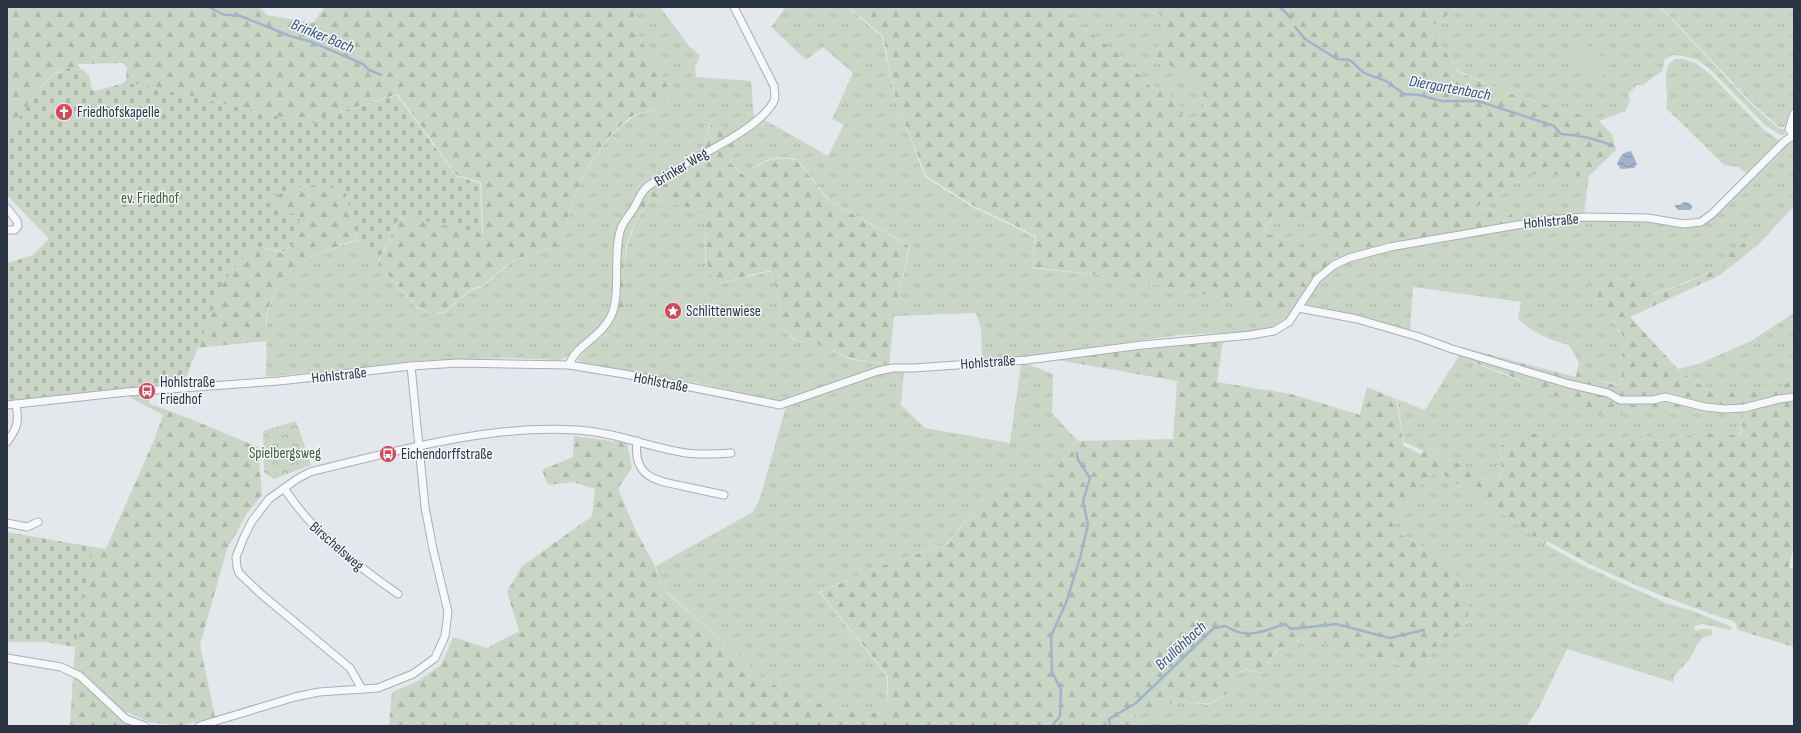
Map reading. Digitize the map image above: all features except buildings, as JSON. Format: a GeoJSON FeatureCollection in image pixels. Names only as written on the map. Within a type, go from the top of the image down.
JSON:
{"type":"FeatureCollection","features":[{"type":"Feature","properties":{"kind":"street","name":"Brinker Weg"},"geometry":{"type":"LineString","coordinates":[[569,366],[571,359],[580,349],[599,335],[611,317],[614,304],[616,251],[621,228],[646,188],[745,129],[767,111],[775,100],[774,86],[734,7]]}},
{"type":"Feature","properties":{"kind":"street"},"geometry":{"type":"LineString","coordinates":[[1793,135],[1789,129],[1794,113]]}},
{"type":"Feature","properties":{"kind":"street","name":"Hohlstraße"},"geometry":{"type":"LineString","coordinates":[[7,405],[127,392],[279,381],[411,366],[458,363],[569,366],[630,375],[780,405],[878,371],[893,368],[914,368],[1027,360],[1142,345],[1251,335],[1274,331],[1289,322],[1317,279],[1334,265],[1349,258],[1390,247],[1517,224],[1565,218],[1648,218],[1684,224],[1701,222],[1712,214],[1793,135]]}},
{"type":"Feature","properties":{"kind":"street"},"geometry":{"type":"LineString","coordinates":[[7,208],[18,222],[18,226],[15,230],[7,230]]}},
{"type":"Feature","properties":{"kind":"street"},"geometry":{"type":"LineString","coordinates":[[1299,308],[1357,319],[1569,384],[1608,393],[1620,400],[1653,400],[1665,397],[1705,407],[1725,409],[1744,408],[1794,397]]}},
{"type":"Feature","properties":{"kind":"street"},"geometry":{"type":"LineString","coordinates":[[198,726],[295,697],[319,692],[378,688],[413,674],[434,658],[445,636],[448,612],[430,535],[418,447],[411,366]]}},
{"type":"Feature","properties":{"kind":"street"},"geometry":{"type":"LineString","coordinates":[[7,442],[16,430],[18,418],[16,404]]}},
{"type":"Feature","properties":{"kind":"street"},"geometry":{"type":"LineString","coordinates":[[362,689],[350,668],[261,594],[239,573],[237,567],[236,558],[252,521],[269,499],[296,479],[310,472],[418,447],[494,434],[546,429],[578,430],[614,435],[687,453],[731,453]]}},
{"type":"Feature","properties":{"kind":"street"},"geometry":{"type":"LineString","coordinates":[[637,441],[636,450],[638,459],[641,468],[648,476],[662,482],[724,495]]}},
{"type":"Feature","properties":{"kind":"street","name":"Birschelsweg"},"geometry":{"type":"LineString","coordinates":[[284,488],[302,514],[318,531],[368,573],[398,594]]}},
{"type":"Feature","properties":{"kind":"street"},"geometry":{"type":"LineString","coordinates":[[7,523],[27,527],[38,522]]}},
{"type":"Feature","properties":{"kind":"street"},"geometry":{"type":"LineString","coordinates":[[7,658],[61,667],[80,676],[126,719],[145,726]]}},
{"type":"Feature","properties":{"kind":"green space"},"geometry":{"type":"Polygon","coordinates":[[[7,7],[259,7],[267,15],[313,23],[325,7],[639,7],[631,23],[669,88],[670,99],[654,109],[631,117],[616,129],[604,143],[585,174],[577,191],[560,245],[513,260],[482,286],[471,289],[444,312],[429,313],[416,306],[378,264],[400,216],[483,233],[481,182],[456,175],[398,94],[326,116],[311,124],[139,84],[121,84],[126,81],[127,67],[122,63],[77,64],[82,70],[66,68],[46,81],[22,115],[7,149],[7,7]]]}},
{"type":"Feature","properties":{"kind":"green space"},"geometry":{"type":"Polygon","coordinates":[[[639,7],[660,7],[689,46],[700,55],[695,67],[696,77],[751,81],[754,117],[752,120],[736,130],[710,123],[704,145],[643,185],[619,227],[609,316],[598,331],[567,357],[561,360],[509,358],[431,360],[266,377],[267,315],[277,286],[298,262],[357,240],[416,307],[429,313],[444,313],[471,290],[482,287],[514,260],[560,245],[577,192],[594,159],[604,144],[617,130],[632,118],[652,110],[670,99],[669,88],[631,23],[639,7]]]}},
{"type":"Feature","properties":{"kind":"green space"},"geometry":{"type":"Polygon","coordinates":[[[786,7],[848,7],[882,37],[896,101],[925,177],[973,207],[1035,237],[1032,268],[1125,278],[1235,301],[1289,317],[1263,331],[1179,335],[1025,357],[982,360],[981,329],[976,313],[894,316],[910,246],[829,200],[797,159],[774,158],[768,160],[763,162],[746,176],[730,163],[737,139],[763,119],[828,156],[844,125],[832,119],[853,73],[823,47],[806,60],[771,27],[786,7]]]}},
{"type":"Feature","properties":{"kind":"green space"},"geometry":{"type":"Polygon","coordinates":[[[849,7],[1064,7],[1078,24],[1118,53],[1154,90],[1165,90],[1183,109],[1182,118],[1190,125],[1204,112],[1205,99],[1195,79],[1156,58],[1165,26],[1161,15],[1141,7],[1460,7],[1430,27],[1458,72],[1511,94],[1599,121],[1612,134],[1616,150],[1589,176],[1529,174],[1475,208],[1512,214],[1513,222],[1421,238],[1337,258],[1316,277],[1289,317],[1235,301],[1125,278],[1032,267],[1036,236],[974,206],[926,176],[896,101],[883,36],[849,7]],[[1274,212],[1263,232],[1337,258],[1331,231],[1274,212]]]}},
{"type":"Feature","properties":{"kind":"green space"},"geometry":{"type":"Polygon","coordinates":[[[1064,7],[1141,7],[1161,15],[1165,26],[1156,58],[1196,79],[1205,99],[1204,112],[1190,126],[1118,53],[1078,24],[1064,7]]]}},
{"type":"Feature","properties":{"kind":"green space"},"geometry":{"type":"Polygon","coordinates":[[[1460,7],[1660,7],[1749,102],[1778,128],[1785,130],[1785,135],[1781,135],[1765,125],[1711,70],[1698,60],[1683,56],[1673,55],[1665,59],[1662,71],[1643,85],[1637,85],[1628,94],[1630,100],[1626,111],[1599,121],[1511,94],[1458,71],[1429,27],[1460,7]]]}},
{"type":"Feature","properties":{"kind":"green space"},"geometry":{"type":"Polygon","coordinates":[[[1661,7],[1794,7],[1794,109],[1789,113],[1785,127],[1779,127],[1750,101],[1661,7]]]}},
{"type":"Feature","properties":{"kind":"green space"},"geometry":{"type":"Polygon","coordinates":[[[1586,43],[1611,64],[1600,78],[1574,56],[1586,43]]]}},
{"type":"Feature","properties":{"kind":"green space"},"geometry":{"type":"Polygon","coordinates":[[[1675,59],[1683,59],[1697,64],[1711,75],[1764,130],[1780,141],[1748,174],[1738,167],[1724,165],[1666,108],[1667,69],[1675,59]]]}},
{"type":"Feature","properties":{"kind":"green space","name":"ev. Friedhof"},"geometry":{"type":"Polygon","coordinates":[[[71,68],[82,70],[87,73],[90,78],[92,90],[94,91],[121,84],[139,84],[311,124],[326,116],[397,95],[456,176],[480,183],[482,233],[400,216],[377,264],[357,239],[345,190],[314,185],[291,189],[262,201],[300,217],[297,240],[284,252],[255,246],[224,280],[182,388],[16,404],[7,400],[7,263],[33,255],[49,239],[7,195],[6,154],[15,126],[31,100],[51,78],[61,71],[71,68]]]}},
{"type":"Feature","properties":{"kind":"green space"},"geometry":{"type":"Polygon","coordinates":[[[711,123],[736,130],[736,144],[730,163],[745,176],[768,160],[797,160],[828,200],[909,246],[894,317],[889,365],[849,358],[824,346],[795,340],[787,331],[771,270],[716,284],[706,261],[705,218],[691,208],[659,201],[652,197],[636,221],[627,244],[625,258],[626,300],[623,310],[612,332],[602,336],[613,318],[619,253],[623,230],[646,190],[675,172],[676,164],[704,145],[711,123]]]}},
{"type":"Feature","properties":{"kind":"green space"},"geometry":{"type":"Polygon","coordinates":[[[1794,139],[1794,206],[1758,245],[1750,238],[1722,260],[1723,266],[1684,283],[1648,296],[1644,278],[1589,281],[1624,339],[1621,385],[1593,379],[1577,370],[1579,363],[1569,345],[1554,341],[1542,335],[1518,319],[1521,302],[1413,287],[1410,332],[1303,306],[1320,280],[1335,267],[1351,260],[1428,243],[1569,220],[1630,219],[1689,227],[1719,212],[1788,143],[1794,139]]]}},
{"type":"Feature","properties":{"kind":"green space"},"geometry":{"type":"Polygon","coordinates":[[[1529,174],[1589,175],[1584,214],[1548,216],[1513,222],[1512,214],[1475,208],[1529,174]]]}},
{"type":"Feature","properties":{"kind":"green space"},"geometry":{"type":"Polygon","coordinates":[[[314,185],[345,190],[357,239],[298,262],[277,286],[266,315],[267,341],[196,348],[224,280],[254,246],[284,253],[297,240],[300,217],[262,201],[291,189],[314,185]]]}},
{"type":"Feature","properties":{"kind":"green space"},"geometry":{"type":"Polygon","coordinates":[[[652,197],[658,201],[691,208],[705,218],[705,261],[717,284],[771,271],[787,331],[794,340],[824,346],[849,359],[889,365],[904,371],[901,405],[925,428],[1010,443],[1021,364],[1027,364],[1053,374],[1052,413],[1078,441],[1042,486],[991,490],[946,544],[881,566],[819,592],[887,676],[887,714],[853,711],[808,701],[770,683],[668,593],[658,579],[656,566],[753,512],[760,498],[785,410],[790,399],[780,402],[698,383],[581,363],[578,360],[592,344],[611,332],[618,321],[625,304],[625,270],[629,240],[640,215],[652,197]]]}},
{"type":"Feature","properties":{"kind":"green space"},"geometry":{"type":"Polygon","coordinates":[[[1274,212],[1331,231],[1337,258],[1263,233],[1274,212]]]}},
{"type":"Feature","properties":{"kind":"green space"},"geometry":{"type":"Polygon","coordinates":[[[1750,238],[1758,245],[1720,275],[1630,317],[1679,370],[1708,390],[1740,393],[1770,391],[1787,383],[1787,371],[1794,353],[1794,544],[1789,568],[1794,569],[1794,647],[1738,630],[1735,622],[1686,605],[1615,576],[1547,541],[1545,544],[1498,510],[1439,472],[1425,480],[1413,494],[1393,525],[1393,531],[1451,561],[1469,606],[1468,615],[1466,622],[1432,650],[1427,666],[1416,671],[1380,658],[1305,638],[1276,650],[1261,673],[1246,669],[1234,675],[1234,690],[1209,704],[1181,701],[1136,713],[1137,726],[389,726],[392,692],[418,681],[441,665],[453,637],[487,648],[519,631],[507,592],[522,566],[592,516],[595,489],[573,482],[548,485],[542,470],[573,457],[574,436],[627,443],[632,468],[618,488],[634,527],[655,566],[658,579],[668,594],[770,683],[808,701],[853,711],[887,714],[888,676],[820,592],[881,566],[947,544],[991,490],[1042,486],[1078,441],[1173,439],[1177,381],[1052,359],[1223,341],[1217,382],[1291,394],[1360,415],[1367,387],[1396,399],[1404,446],[1421,454],[1428,449],[1491,479],[1501,477],[1502,471],[1499,448],[1511,437],[1538,433],[1600,445],[1637,435],[1659,441],[1705,433],[1740,435],[1745,413],[1644,412],[1598,414],[1503,373],[1458,357],[1461,347],[1576,377],[1577,370],[1598,380],[1621,385],[1624,338],[1588,281],[1644,278],[1649,296],[1684,284],[1723,266],[1722,259],[1750,238]]]}},
{"type":"Feature","properties":{"kind":"green space"},"geometry":{"type":"Polygon","coordinates":[[[1794,313],[1794,353],[1787,383],[1770,391],[1740,393],[1708,390],[1678,369],[1701,363],[1751,341],[1794,313]]]}},
{"type":"Feature","properties":{"kind":"green space"},"geometry":{"type":"Polygon","coordinates":[[[1458,357],[1562,397],[1598,414],[1643,412],[1745,413],[1739,435],[1705,433],[1660,441],[1637,435],[1600,445],[1539,433],[1511,437],[1499,449],[1502,471],[1500,477],[1490,479],[1429,449],[1425,452],[1404,442],[1397,399],[1425,410],[1458,357]]]}},
{"type":"Feature","properties":{"kind":"green space"},"geometry":{"type":"Polygon","coordinates":[[[147,391],[150,404],[258,447],[262,495],[248,512],[227,549],[200,645],[215,717],[180,726],[149,722],[126,712],[129,726],[70,726],[75,647],[93,547],[106,549],[155,438],[163,415],[131,398],[127,392],[147,391]]]}},
{"type":"Feature","properties":{"kind":"green space","name":"Spielbergsweg"},"geometry":{"type":"Polygon","coordinates":[[[296,421],[311,465],[274,479],[264,473],[263,431],[296,421]]]}},
{"type":"Feature","properties":{"kind":"green space"},"geometry":{"type":"Polygon","coordinates":[[[1439,472],[1498,510],[1545,544],[1582,565],[1668,604],[1693,611],[1730,626],[1732,630],[1702,624],[1694,626],[1696,631],[1701,629],[1712,629],[1712,635],[1703,638],[1697,645],[1690,659],[1674,676],[1673,682],[1567,649],[1539,707],[1527,726],[1137,726],[1136,713],[1181,701],[1209,705],[1234,690],[1234,675],[1246,670],[1261,673],[1277,650],[1305,638],[1380,658],[1416,671],[1427,666],[1432,650],[1466,622],[1469,606],[1451,561],[1393,531],[1393,525],[1413,494],[1425,480],[1439,472]]]}},
{"type":"Feature","properties":{"kind":"green space"},"geometry":{"type":"Polygon","coordinates":[[[7,532],[93,547],[75,647],[45,642],[7,642],[7,532]]]}},
{"type":"Feature","properties":{"kind":"water"},"geometry":{"type":"Polygon","coordinates":[[[1631,151],[1637,164],[1634,168],[1621,169],[1617,164],[1619,159],[1623,154],[1631,151]]]}},
{"type":"Feature","properties":{"kind":"water"},"geometry":{"type":"Polygon","coordinates":[[[1684,202],[1689,203],[1692,206],[1691,210],[1678,210],[1674,205],[1680,205],[1684,202]]]}},
{"type":"Feature","properties":{"kind":"waterway","name":"Brinker Bach"},"geometry":{"type":"LineString","coordinates":[[209,7],[224,15],[238,15],[290,36],[312,42],[363,64],[369,70],[381,75]]}},
{"type":"Feature","properties":{"kind":"waterway","name":"Diergartenbach"},"geometry":{"type":"LineString","coordinates":[[1280,7],[1291,18]]}},
{"type":"Feature","properties":{"kind":"waterway","name":"Diergartenbach"},"geometry":{"type":"LineString","coordinates":[[1295,27],[1305,39],[1337,59],[1350,60],[1364,73],[1386,81],[1404,94],[1419,95],[1442,101],[1478,101],[1554,126],[1561,134],[1588,138],[1613,146]]}},
{"type":"Feature","properties":{"kind":"waterway"},"geometry":{"type":"LineString","coordinates":[[1052,726],[1060,716],[1061,690],[1052,672],[1051,636],[1066,603],[1080,558],[1088,525],[1083,501],[1090,478],[1078,460],[1077,453]]}},
{"type":"Feature","properties":{"kind":"waterway","name":"Brullöhbach"},"geometry":{"type":"LineString","coordinates":[[1110,726],[1109,719],[1136,703],[1214,628],[1225,626],[1241,633],[1248,634],[1261,632],[1285,624],[1291,629],[1336,624],[1390,638],[1424,630]]}},
{"type":"Feature","properties":{"kind":"place","name":"Friedhofskapelle"},"geometry":{"type":"Point","coordinates":[64,112]}},
{"type":"Feature","properties":{"kind":"place","name":"Schlittenwiese"},"geometry":{"type":"Point","coordinates":[673,311]}},
{"type":"Feature","properties":{"kind":"place","name":"Hohlstraße Friedhof"},"geometry":{"type":"Point","coordinates":[147,391]}},
{"type":"Feature","properties":{"kind":"place","name":"Eichendorffstraße"},"geometry":{"type":"Point","coordinates":[388,454]}}]}
